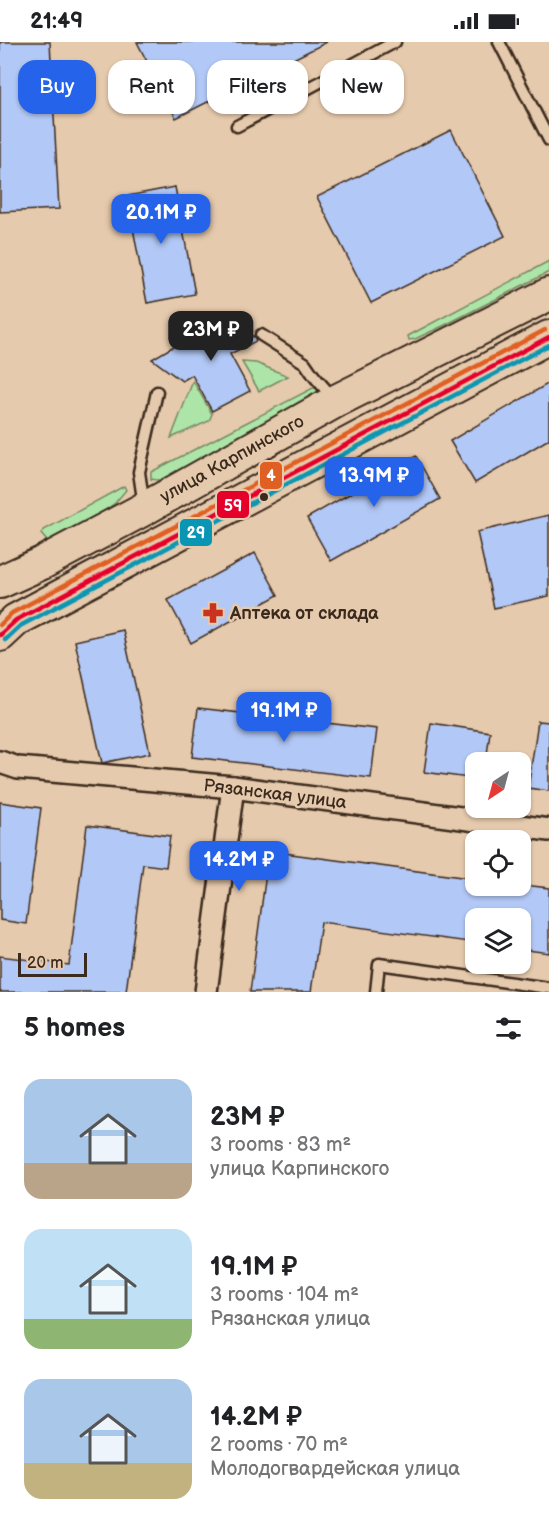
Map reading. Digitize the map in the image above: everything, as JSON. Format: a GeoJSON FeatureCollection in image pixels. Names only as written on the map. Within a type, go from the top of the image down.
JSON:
{"type":"FeatureCollection","features":[{"type":"Feature","properties":{"kind":"main road","name":"улица Карпинского"},"geometry":{"type":"LineString","coordinates":[[0,582],[42,563],[144,509],[336,401],[549,294]]}},
{"type":"Feature","properties":{"kind":"main road"},"geometry":{"type":"LineString","coordinates":[[464,337],[461,350],[463,360],[474,368],[490,368]]}},
{"type":"Feature","properties":{"kind":"main road"},"geometry":{"type":"LineString","coordinates":[[0,635],[16,620],[34,610],[549,337]]}},
{"type":"Feature","properties":{"kind":"street","name":"Рязанская улица"},"geometry":{"type":"LineString","coordinates":[[0,762],[18,768],[233,787],[549,831]]}},
{"type":"Feature","properties":{"kind":"street"},"geometry":{"type":"LineString","coordinates":[[206,992],[233,787]]}},
{"type":"Feature","properties":{"kind":"lane"},"geometry":{"type":"LineString","coordinates":[[237,126],[395,42]]}},
{"type":"Feature","properties":{"kind":"lane"},"geometry":{"type":"LineString","coordinates":[[499,42],[549,140]]}},
{"type":"Feature","properties":{"kind":"lane"},"geometry":{"type":"LineString","coordinates":[[261,335],[305,363],[336,401]]}},
{"type":"Feature","properties":{"kind":"lane"},"geometry":{"type":"LineString","coordinates":[[144,509],[139,472],[158,392]]}},
{"type":"Feature","properties":{"kind":"lane"},"geometry":{"type":"LineString","coordinates":[[376,992],[380,964],[506,987],[549,988]]}},
{"type":"Feature","properties":{"kind":"green space"},"geometry":{"type":"Polygon","coordinates":[[[549,261],[549,272],[445,325],[409,340],[408,336],[549,261]]]}},
{"type":"Feature","properties":{"kind":"green space"},"geometry":{"type":"Polygon","coordinates":[[[242,362],[256,363],[288,376],[259,391],[242,362]]]}},
{"type":"Feature","properties":{"kind":"green space"},"geometry":{"type":"Polygon","coordinates":[[[193,381],[212,414],[209,421],[171,438],[193,381]]]}},
{"type":"Feature","properties":{"kind":"green space"},"geometry":{"type":"Polygon","coordinates":[[[313,388],[318,388],[320,391],[317,396],[165,480],[151,479],[151,472],[313,388]]]}},
{"type":"Feature","properties":{"kind":"green space"},"geometry":{"type":"Polygon","coordinates":[[[124,486],[126,490],[115,503],[100,514],[47,541],[41,534],[44,530],[124,486]]]}},
{"type":"Feature","properties":{"kind":"building"},"geometry":{"type":"Polygon","coordinates":[[[0,42],[50,42],[51,60],[18,60],[18,114],[54,114],[59,209],[0,212],[0,42]]]}},
{"type":"Feature","properties":{"kind":"building"},"geometry":{"type":"Polygon","coordinates":[[[137,42],[327,42],[291,60],[207,60],[207,102],[195,108],[195,60],[146,60],[137,42]]]}},
{"type":"Feature","properties":{"kind":"building"},"geometry":{"type":"Polygon","coordinates":[[[451,130],[505,236],[371,303],[317,197],[451,130]]]}},
{"type":"Feature","properties":{"kind":"building"},"geometry":{"type":"Polygon","coordinates":[[[175,187],[195,294],[147,303],[127,196],[175,187]]]}},
{"type":"Feature","properties":{"kind":"building"},"geometry":{"type":"Polygon","coordinates":[[[223,317],[254,337],[256,341],[230,354],[250,391],[212,411],[192,375],[182,381],[152,359],[223,317]]]}},
{"type":"Feature","properties":{"kind":"building"},"geometry":{"type":"Polygon","coordinates":[[[549,383],[549,439],[475,483],[450,441],[549,383]]]}},
{"type":"Feature","properties":{"kind":"building"},"geometry":{"type":"Polygon","coordinates":[[[416,456],[440,499],[331,561],[307,518],[416,456]]]}},
{"type":"Feature","properties":{"kind":"building"},"geometry":{"type":"Polygon","coordinates":[[[549,515],[549,596],[494,608],[477,532],[549,515]]]}},
{"type":"Feature","properties":{"kind":"building"},"geometry":{"type":"Polygon","coordinates":[[[255,553],[278,595],[191,643],[168,600],[255,553]]]}},
{"type":"Feature","properties":{"kind":"building"},"geometry":{"type":"Polygon","coordinates":[[[123,630],[150,753],[102,763],[75,641],[123,630]]]}},
{"type":"Feature","properties":{"kind":"building"},"geometry":{"type":"Polygon","coordinates":[[[198,708],[377,729],[371,778],[192,757],[198,708]]]}},
{"type":"Feature","properties":{"kind":"building"},"geometry":{"type":"Polygon","coordinates":[[[538,721],[549,722],[549,791],[531,788],[531,768],[538,721]]]}},
{"type":"Feature","properties":{"kind":"building"},"geometry":{"type":"Polygon","coordinates":[[[431,723],[490,732],[487,752],[465,752],[465,778],[424,772],[431,723]]]}},
{"type":"Feature","properties":{"kind":"building"},"geometry":{"type":"Polygon","coordinates":[[[0,802],[41,808],[26,924],[0,920],[0,802]]]}},
{"type":"Feature","properties":{"kind":"building"},"geometry":{"type":"Polygon","coordinates":[[[87,825],[170,836],[166,867],[143,864],[126,992],[0,992],[0,956],[69,965],[87,825]]]}},
{"type":"Feature","properties":{"kind":"building"},"geometry":{"type":"Polygon","coordinates":[[[269,851],[465,878],[465,896],[531,896],[531,886],[549,888],[549,953],[531,951],[531,908],[465,908],[465,942],[321,922],[311,992],[250,992],[269,851]]]}},
{"type":"Feature","properties":{"kind":"transit line","name":"4"},"geometry":{"type":"LineString","coordinates":[[0,625],[12,613],[545,330]]}},
{"type":"Feature","properties":{"kind":"transit line","name":"59"},"geometry":{"type":"LineString","coordinates":[[0,635],[16,620],[549,337]]}},
{"type":"Feature","properties":{"kind":"transit line","name":"29"},"geometry":{"type":"LineString","coordinates":[[5,640],[20,626],[549,345]]}},
{"type":"Feature","properties":{"kind":"place","name":"Аптека от склада"},"geometry":{"type":"Point","coordinates":[213,613]}}]}
